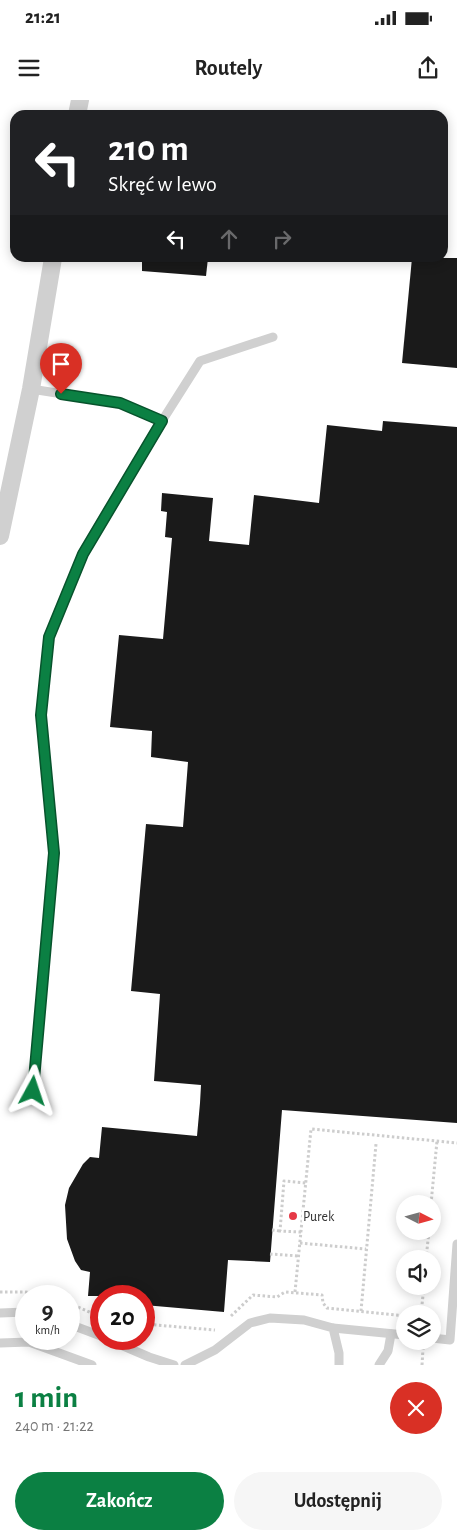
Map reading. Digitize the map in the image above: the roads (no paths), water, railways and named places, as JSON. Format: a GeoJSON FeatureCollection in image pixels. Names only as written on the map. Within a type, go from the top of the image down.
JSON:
{"type":"FeatureCollection","features":[{"type":"Feature","properties":{"kind":"street"},"geometry":{"type":"LineString","coordinates":[[0,536],[31,389],[52,262]]}},
{"type":"Feature","properties":{"kind":"lane"},"geometry":{"type":"LineString","coordinates":[[33,1091],[54,853],[41,715],[49,637],[83,554],[200,361],[274,337]]}},
{"type":"Feature","properties":{"kind":"lane"},"geometry":{"type":"LineString","coordinates":[[31,389],[120,403],[162,421]]}},
{"type":"Feature","properties":{"kind":"lane"},"geometry":{"type":"LineString","coordinates":[[441,1339],[450,1340],[455,1294],[457,1244]]}},
{"type":"Feature","properties":{"kind":"lane"},"geometry":{"type":"LineString","coordinates":[[0,1313],[15,1312]]}},
{"type":"Feature","properties":{"kind":"lane"},"geometry":{"type":"LineString","coordinates":[[185,1365],[215,1350],[250,1323],[270,1318],[304,1320],[333,1328],[396,1334]]}},
{"type":"Feature","properties":{"kind":"lane"},"geometry":{"type":"LineString","coordinates":[[333,1328],[339,1353],[339,1365]]}},
{"type":"Feature","properties":{"kind":"lane"},"geometry":{"type":"LineString","coordinates":[[379,1365],[388,1351],[391,1334]]}},
{"type":"Feature","properties":{"kind":"lane"},"geometry":{"type":"LineString","coordinates":[[0,1343],[29,1342],[92,1365]]}},
{"type":"Feature","properties":{"kind":"lane"},"geometry":{"type":"LineString","coordinates":[[132,1350],[174,1365]]}},
{"type":"Feature","properties":{"kind":"place","name":"Purek"},"geometry":{"type":"Point","coordinates":[293,1216]}}]}
